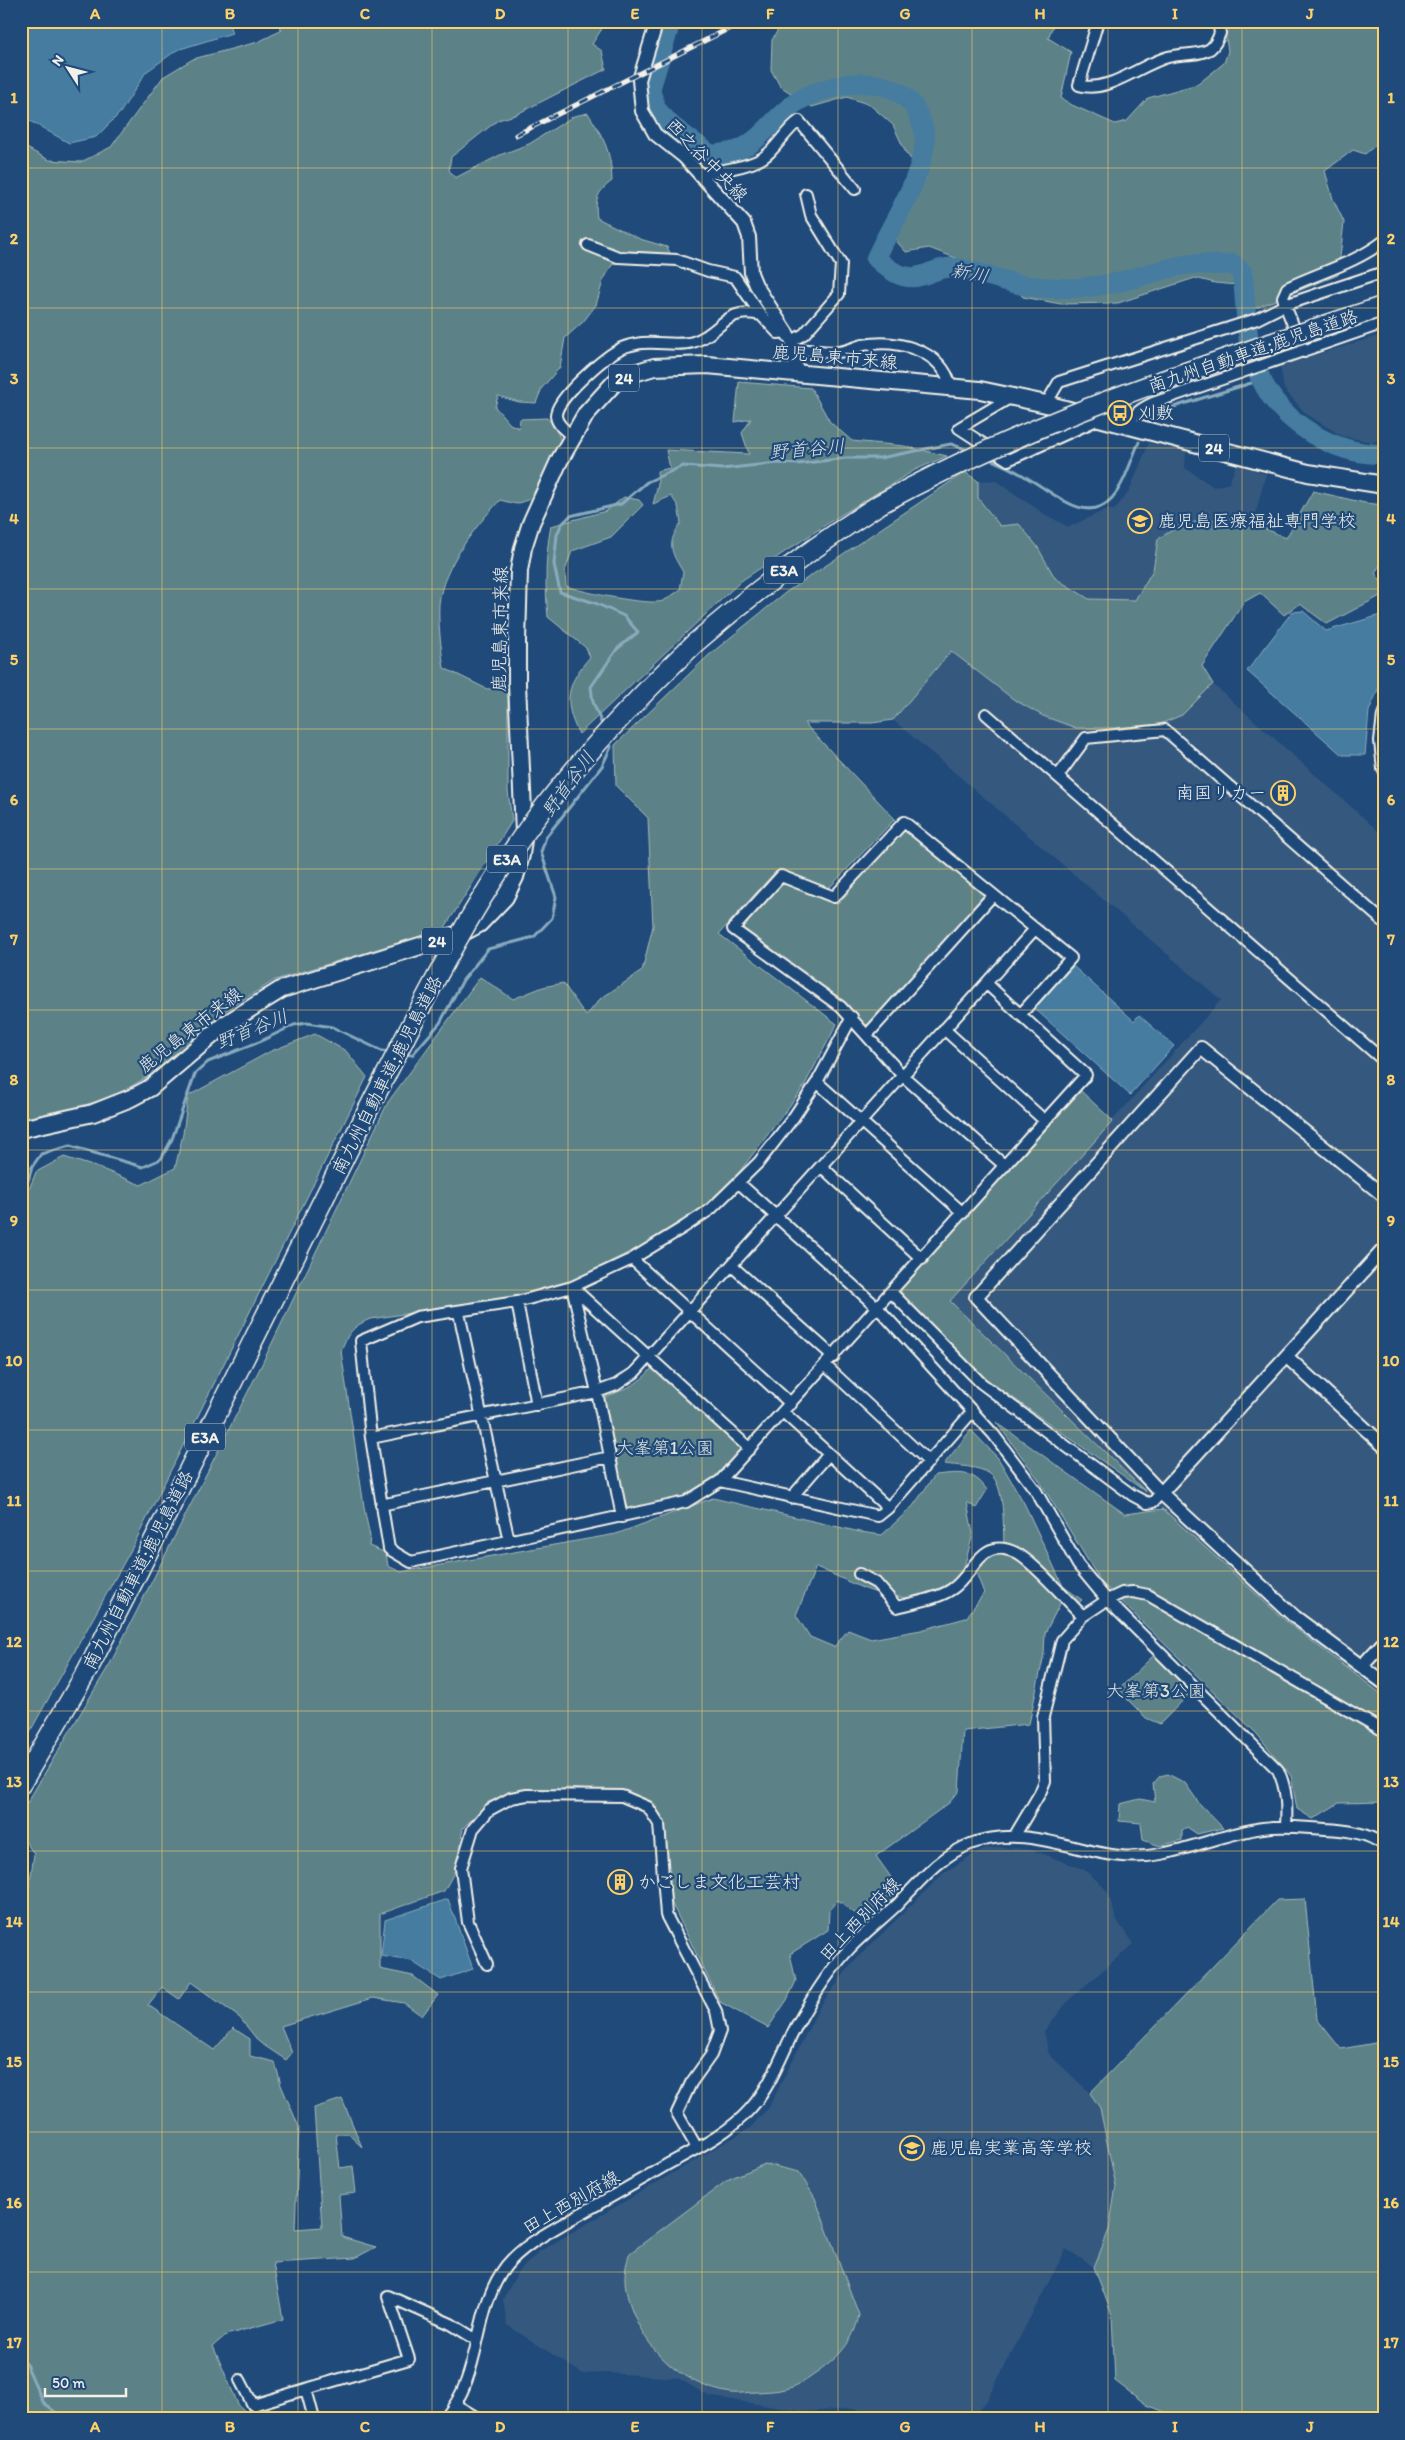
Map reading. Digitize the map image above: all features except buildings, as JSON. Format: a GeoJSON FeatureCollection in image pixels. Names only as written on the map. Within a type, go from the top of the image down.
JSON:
{"type":"FeatureCollection","features":[{"type":"Feature","properties":{"kind":"highway","name":"南九州自動車道;鹿児島道路"},"geometry":{"type":"LineString","coordinates":[[21,1784],[87,1671],[136,1576],[424,998],[494,878],[532,822],[616,720],[695,643],[755,591],[824,540],[880,504],[960,462],[1042,426],[1222,359],[1384,306]]}},
{"type":"Feature","properties":{"kind":"main road","name":"鹿児島東市来線"},"geometry":{"type":"LineString","coordinates":[[21,1129],[92,1113],[131,1098],[150,1088],[224,1025],[263,1000],[300,984],[462,933],[479,924],[505,897],[515,878],[524,832],[517,684],[519,571],[531,523],[572,436],[599,398],[615,382],[647,369],[679,365],[707,365],[951,387],[1013,396],[1308,473],[1384,485]]}},
{"type":"Feature","properties":{"kind":"street","name":"西之谷中央線"},"geometry":{"type":"LineString","coordinates":[[657,21],[639,80],[642,111],[655,134],[684,157],[744,223],[749,236],[752,273],[756,285],[791,341],[797,373]]}},
{"type":"Feature","properties":{"kind":"street"},"geometry":{"type":"LineString","coordinates":[[1098,21],[1079,85],[1090,88],[1108,85],[1144,65],[1161,59],[1203,52],[1211,48],[1220,33],[1218,21]]}},
{"type":"Feature","properties":{"kind":"street"},"geometry":{"type":"LineString","coordinates":[[699,174],[758,161],[772,148],[788,128],[799,121],[855,189]]}},
{"type":"Feature","properties":{"kind":"street"},"geometry":{"type":"LineString","coordinates":[[791,341],[804,334],[839,294],[841,264],[811,215],[806,194]]}},
{"type":"Feature","properties":{"kind":"street"},"geometry":{"type":"LineString","coordinates":[[1304,352],[1283,297],[1288,288],[1348,264],[1368,254],[1384,241]]}},
{"type":"Feature","properties":{"kind":"street"},"geometry":{"type":"LineString","coordinates":[[588,245],[618,257],[678,260],[708,272],[735,277],[761,315],[778,333],[791,341],[838,352],[863,345],[890,343],[910,346],[925,354],[938,365],[948,377],[951,387]]}},
{"type":"Feature","properties":{"kind":"street"},"geometry":{"type":"LineString","coordinates":[[1046,404],[1059,382],[1257,319],[1285,305],[1384,272]]}},
{"type":"Feature","properties":{"kind":"street"},"geometry":{"type":"LineString","coordinates":[[572,436],[559,425],[556,415],[560,405],[598,364],[619,349],[638,343],[690,343],[702,339],[729,316],[741,313],[761,315]]}},
{"type":"Feature","properties":{"kind":"street"},"geometry":{"type":"LineString","coordinates":[[1129,426],[1131,419],[1140,409],[1176,394],[1304,352],[1384,323]]}},
{"type":"Feature","properties":{"kind":"street"},"geometry":{"type":"LineString","coordinates":[[1013,396],[959,428],[1008,460],[1099,419]]}},
{"type":"Feature","properties":{"kind":"street"},"geometry":{"type":"LineString","coordinates":[[986,714],[1384,1061]]}},
{"type":"Feature","properties":{"kind":"street"},"geometry":{"type":"LineString","coordinates":[[1384,715],[1381,741],[1384,769]]}},
{"type":"Feature","properties":{"kind":"street"},"geometry":{"type":"LineString","coordinates":[[1058,776],[1086,738],[1165,730],[1384,922]]}},
{"type":"Feature","properties":{"kind":"street"},"geometry":{"type":"LineString","coordinates":[[1005,1166],[903,1076],[852,1017],[733,929],[781,876],[834,897],[904,822],[1071,958],[1020,1015]]}},
{"type":"Feature","properties":{"kind":"street"},"geometry":{"type":"LineString","coordinates":[[868,1034],[993,894]]}},
{"type":"Feature","properties":{"kind":"street"},"geometry":{"type":"LineString","coordinates":[[371,1438],[597,1392],[616,1384],[634,1373],[649,1359],[1035,929]]}},
{"type":"Feature","properties":{"kind":"street"},"geometry":{"type":"LineString","coordinates":[[852,1017],[817,1082],[793,1118],[739,1183],[711,1209],[632,1259],[572,1287],[516,1302],[417,1317],[361,1341],[371,1438],[389,1549],[411,1562],[686,1502],[720,1482],[892,1293],[1086,1075],[986,983]]}},
{"type":"Feature","properties":{"kind":"street"},"geometry":{"type":"LineString","coordinates":[[944,1029],[1046,1121]]}},
{"type":"Feature","properties":{"kind":"street"},"geometry":{"type":"LineString","coordinates":[[1384,1196],[1201,1048],[976,1298],[1161,1493],[1295,1617],[1384,1683]]}},
{"type":"Feature","properties":{"kind":"street"},"geometry":{"type":"LineString","coordinates":[[817,1082],[863,1121],[963,1213]]}},
{"type":"Feature","properties":{"kind":"street"},"geometry":{"type":"LineString","coordinates":[[822,1167],[922,1259]]}},
{"type":"Feature","properties":{"kind":"street"},"geometry":{"type":"LineString","coordinates":[[739,1183],[878,1308],[1014,1458],[1036,1490],[1074,1559],[1107,1600],[1273,1764],[1284,1784],[1287,1800],[1286,1827]]}},
{"type":"Feature","properties":{"kind":"street"},"geometry":{"type":"LineString","coordinates":[[892,1293],[981,1383],[1132,1495],[1147,1503],[1153,1502],[1384,1248]]}},
{"type":"Feature","properties":{"kind":"street"},"geometry":{"type":"LineString","coordinates":[[632,1259],[792,1404]]}},
{"type":"Feature","properties":{"kind":"street"},"geometry":{"type":"LineString","coordinates":[[732,1266],[834,1357]]}},
{"type":"Feature","properties":{"kind":"street"},"geometry":{"type":"LineString","coordinates":[[572,1287],[750,1449]]}},
{"type":"Feature","properties":{"kind":"street"},"geometry":{"type":"LineString","coordinates":[[572,1287],[597,1392],[622,1517]]}},
{"type":"Feature","properties":{"kind":"street"},"geometry":{"type":"LineString","coordinates":[[516,1302],[537,1405]]}},
{"type":"Feature","properties":{"kind":"street"},"geometry":{"type":"LineString","coordinates":[[459,1312],[509,1541]]}},
{"type":"Feature","properties":{"kind":"street"},"geometry":{"type":"LineString","coordinates":[[1286,1357],[1384,1446]]}},
{"type":"Feature","properties":{"kind":"street"},"geometry":{"type":"LineString","coordinates":[[826,1366],[929,1462]]}},
{"type":"Feature","properties":{"kind":"street"},"geometry":{"type":"LineString","coordinates":[[720,1482],[878,1516],[888,1508],[973,1411]]}},
{"type":"Feature","properties":{"kind":"street"},"geometry":{"type":"LineString","coordinates":[[783,1412],[888,1508]]}},
{"type":"Feature","properties":{"kind":"street"},"geometry":{"type":"LineString","coordinates":[[791,1498],[829,1454]]}},
{"type":"Feature","properties":{"kind":"street"},"geometry":{"type":"LineString","coordinates":[[381,1505],[610,1456]]}},
{"type":"Feature","properties":{"kind":"street"},"geometry":{"type":"LineString","coordinates":[[859,1574],[876,1584],[897,1607],[953,1589],[980,1557],[989,1550],[1004,1549],[1016,1553],[1028,1561],[1083,1616]]}},
{"type":"Feature","properties":{"kind":"street"},"geometry":{"type":"LineString","coordinates":[[1016,1835],[1045,1781],[1043,1717],[1062,1640],[1083,1616],[1107,1600],[1122,1593],[1133,1592],[1148,1595],[1384,1731]]}},
{"type":"Feature","properties":{"kind":"street"},"geometry":{"type":"LineString","coordinates":[[1362,1666],[1384,1642]]}},
{"type":"Feature","properties":{"kind":"street"},"geometry":{"type":"LineString","coordinates":[[487,1964],[468,1922],[461,1868],[473,1829],[489,1810],[511,1798],[527,1795],[622,1796],[648,1808],[659,1824],[666,1915],[716,2011],[720,2031],[711,2055],[691,2083],[677,2113],[697,2148]]}},
{"type":"Feature","properties":{"kind":"street","name":"田上西別府線"},"geometry":{"type":"LineString","coordinates":[[444,2419],[456,2405],[470,2375],[483,2312],[505,2268],[528,2246],[697,2148],[741,2118],[763,2094],[813,1998],[852,1947],[943,1860],[972,1843],[1016,1835],[1036,1837],[1097,1854],[1141,1857],[1170,1852],[1231,1834],[1265,1827],[1344,1830],[1365,1835],[1384,1845]]}},
{"type":"Feature","properties":{"kind":"street"},"geometry":{"type":"LineString","coordinates":[[240,2380],[253,2404],[408,2360],[388,2296],[451,2324],[477,2340]]}},
{"type":"Feature","properties":{"kind":"street"},"geometry":{"type":"LineString","coordinates":[[306,2389],[314,2419]]}},
{"type":"Feature","properties":{"kind":"street"},"geometry":{"type":"LineString","coordinates":[[456,2405],[479,2419]]}},
{"type":"Feature","properties":{"kind":"street"},"geometry":{"type":"LineString","coordinates":[[582,2419],[607,2419]]}},
{"type":"Feature","properties":{"kind":"shaded area"},"geometry":{"type":"Polygon","coordinates":[[[21,21],[228,21],[232,33],[177,50],[146,72],[120,113],[96,137],[69,143],[21,116],[21,21]]]}},
{"type":"Feature","properties":{"kind":"shaded area"},"geometry":{"type":"Polygon","coordinates":[[[1384,334],[1384,440],[1372,442],[1342,436],[1306,414],[1284,389],[1280,366],[1384,334]]]}},
{"type":"Feature","properties":{"kind":"shaded area","name":"鹿児島医療福祉専門学校"},"geometry":{"type":"Polygon","coordinates":[[[1149,443],[1186,452],[1185,468],[1214,487],[1229,483],[1236,465],[1266,474],[1253,523],[1225,518],[1158,538],[1153,570],[1135,600],[1089,599],[1055,578],[1037,546],[1000,526],[978,498],[978,481],[995,480],[1046,515],[1069,527],[1107,509],[1114,510],[1129,491],[1149,443]]]}},
{"type":"Feature","properties":{"kind":"shaded area"},"geometry":{"type":"Polygon","coordinates":[[[1303,611],[1326,631],[1384,614],[1384,675],[1369,711],[1365,755],[1342,755],[1247,671],[1292,612],[1303,611]]]}},
{"type":"Feature","properties":{"kind":"shaded area"},"geometry":{"type":"Polygon","coordinates":[[[951,651],[1013,699],[1043,716],[1182,715],[1213,684],[1384,836],[1384,1696],[1287,1622],[1163,1509],[950,1301],[1221,1000],[893,720],[951,651]]]}},
{"type":"Feature","properties":{"kind":"shaded area"},"geometry":{"type":"Polygon","coordinates":[[[1073,966],[1134,1021],[1139,1015],[1174,1046],[1130,1095],[1034,1008],[1073,966]]]}},
{"type":"Feature","properties":{"kind":"shaded area","name":"鹿児島実業高等学校"},"geometry":{"type":"Polygon","coordinates":[[[1000,1847],[1032,1850],[1083,1869],[1100,1883],[1108,1893],[1116,1919],[1133,1944],[1070,1999],[1044,2031],[1049,2054],[1090,2093],[1100,2108],[1116,2186],[1109,2230],[1094,2267],[1066,2249],[986,2402],[971,2419],[888,2419],[878,2414],[852,2409],[805,2412],[708,2396],[678,2378],[608,2373],[583,2374],[507,2325],[503,2299],[518,2272],[540,2251],[750,2128],[769,2107],[820,2006],[854,1961],[945,1872],[972,1855],[986,1849],[1000,1847]]]}},
{"type":"Feature","properties":{"kind":"shaded area"},"geometry":{"type":"Polygon","coordinates":[[[448,1899],[473,1969],[441,1980],[411,1961],[381,1956],[385,1920],[448,1899]]]}},
{"type":"Feature","properties":{"kind":"green space"},"geometry":{"type":"Polygon","coordinates":[[[275,21],[607,21],[592,44],[602,51],[606,69],[515,115],[498,120],[451,157],[449,170],[455,178],[500,155],[529,144],[574,116],[588,113],[606,145],[612,181],[603,189],[598,197],[596,206],[597,218],[640,239],[667,247],[672,257],[636,257],[612,265],[603,281],[596,305],[583,322],[565,338],[560,367],[542,388],[536,403],[519,402],[498,396],[495,407],[510,424],[519,428],[520,419],[547,418],[555,427],[562,443],[530,499],[516,504],[500,500],[471,534],[454,561],[442,590],[439,604],[439,620],[444,668],[487,689],[508,688],[508,791],[512,821],[444,929],[275,980],[225,1011],[156,1072],[114,1096],[62,1112],[57,1111],[21,1119],[21,145],[49,160],[81,162],[111,147],[163,77],[193,59],[258,42],[282,30],[275,21]]]}},
{"type":"Feature","properties":{"kind":"green space"},"geometry":{"type":"Polygon","coordinates":[[[783,21],[1055,21],[1048,38],[1071,52],[1061,98],[1072,105],[1115,124],[1127,121],[1148,98],[1198,84],[1224,63],[1228,51],[1223,21],[1384,21],[1384,138],[1365,154],[1353,150],[1325,171],[1333,199],[1344,222],[1338,275],[1248,311],[1249,286],[1215,283],[1195,278],[1118,303],[1061,304],[1023,297],[997,270],[961,260],[929,248],[906,252],[897,242],[891,228],[926,178],[906,153],[893,125],[870,105],[847,97],[812,107],[780,86],[771,70],[772,40],[783,21]]]}},
{"type":"Feature","properties":{"kind":"green space"},"geometry":{"type":"Polygon","coordinates":[[[739,382],[811,388],[830,422],[852,441],[904,446],[947,456],[915,470],[836,518],[741,581],[579,734],[570,712],[570,693],[576,676],[590,657],[586,648],[548,617],[546,571],[551,526],[606,511],[624,497],[639,500],[643,505],[611,537],[572,551],[565,571],[566,586],[615,598],[644,602],[663,601],[680,590],[683,572],[672,548],[673,537],[681,523],[678,506],[671,496],[653,504],[658,485],[657,471],[670,468],[666,450],[749,454],[742,433],[751,419],[735,422],[739,382]]]}},
{"type":"Feature","properties":{"kind":"green space"},"geometry":{"type":"Polygon","coordinates":[[[965,472],[978,481],[978,498],[1000,526],[1019,524],[1037,546],[1055,578],[1089,599],[1135,600],[1153,570],[1158,539],[1182,524],[1225,518],[1253,523],[1286,538],[1313,491],[1365,503],[1384,505],[1384,558],[1375,573],[1384,586],[1384,594],[1327,624],[1300,604],[1284,615],[1260,593],[1244,602],[1202,666],[1213,684],[1182,715],[1160,724],[1114,728],[1076,728],[1043,716],[1013,699],[951,651],[893,720],[872,723],[804,723],[895,819],[830,887],[819,890],[787,874],[774,873],[719,934],[837,1024],[803,1088],[734,1179],[701,1208],[640,1247],[571,1281],[506,1299],[370,1319],[351,1331],[341,1351],[370,1536],[369,1546],[386,1553],[388,1566],[401,1572],[616,1534],[713,1498],[860,1532],[882,1535],[913,1506],[935,1475],[958,1473],[970,1475],[982,1483],[987,1490],[976,1508],[967,1502],[973,1534],[964,1567],[950,1589],[916,1597],[889,1596],[876,1593],[816,1567],[796,1615],[810,1637],[834,1647],[848,1630],[871,1639],[921,1630],[966,1618],[984,1593],[973,1565],[983,1548],[1004,1544],[1001,1496],[995,1479],[985,1471],[944,1464],[971,1430],[998,1458],[1024,1503],[1063,1586],[1082,1600],[1076,1605],[1062,1600],[1045,1633],[1044,1654],[1029,1724],[963,1731],[959,1791],[949,1803],[876,1856],[902,1893],[867,1923],[838,1900],[829,1910],[828,1930],[790,1954],[796,1981],[787,2000],[768,2028],[720,2002],[669,1898],[666,1830],[650,1804],[617,1792],[567,1788],[544,1796],[524,1791],[488,1802],[463,1828],[456,1869],[444,1891],[380,1914],[380,1969],[413,1976],[438,1995],[422,2016],[404,2003],[373,1998],[281,2026],[292,2053],[286,2060],[259,2042],[240,2018],[191,1982],[179,1999],[162,1987],[148,2005],[214,2050],[233,2028],[250,2039],[250,2056],[275,2062],[281,2085],[299,2127],[295,2229],[322,2227],[314,2108],[342,2099],[362,2147],[348,2134],[336,2134],[340,2168],[353,2166],[356,2193],[339,2195],[342,2237],[376,2247],[355,2258],[273,2263],[283,2319],[226,2335],[213,2346],[238,2404],[252,2419],[27,2419],[21,2414],[21,1897],[29,1888],[34,1854],[21,1835],[21,1813],[111,1662],[261,1366],[388,1102],[480,977],[513,999],[543,987],[563,983],[586,1016],[600,999],[642,971],[653,926],[648,818],[616,786],[615,745],[709,655],[785,593],[965,472]]]}},
{"type":"Feature","properties":{"kind":"green space"},"geometry":{"type":"Polygon","coordinates":[[[906,829],[984,892],[985,896],[869,1025],[864,1024],[854,1013],[744,931],[743,925],[779,884],[786,883],[838,904],[902,830],[906,829]]]}},
{"type":"Feature","properties":{"kind":"green space"},"geometry":{"type":"Polygon","coordinates":[[[315,1034],[346,1051],[367,1077],[132,1548],[21,1748],[21,1209],[36,1172],[64,1157],[102,1169],[141,1185],[175,1168],[183,1134],[188,1096],[271,1051],[315,1034]]]}},
{"type":"Feature","properties":{"kind":"green space"},"geometry":{"type":"Polygon","coordinates":[[[1081,1091],[1113,1121],[950,1301],[1146,1492],[975,1371],[901,1294],[901,1289],[1081,1091]]]}},
{"type":"Feature","properties":{"kind":"green space","name":"大峯第1公園"},"geometry":{"type":"Polygon","coordinates":[[[652,1368],[740,1447],[741,1453],[718,1477],[692,1494],[629,1510],[624,1506],[602,1398],[635,1383],[652,1368]]]}},
{"type":"Feature","properties":{"kind":"green space"},"geometry":{"type":"Polygon","coordinates":[[[996,1422],[1125,1514],[1163,1509],[1287,1622],[1384,1696],[1384,1802],[1339,1803],[1313,1819],[1297,1809],[1291,1776],[1257,1734],[1101,1582],[1039,1480],[996,1422]]]}},
{"type":"Feature","properties":{"kind":"green space","name":"大峯第3公園"},"geometry":{"type":"Polygon","coordinates":[[[1154,1655],[1192,1691],[1160,1724],[1146,1718],[1118,1690],[1154,1655]]]}},
{"type":"Feature","properties":{"kind":"green space"},"geometry":{"type":"Polygon","coordinates":[[[1168,1774],[1185,1783],[1199,1803],[1223,1828],[1197,1834],[1187,1827],[1182,1831],[1182,1840],[1160,1846],[1143,1840],[1141,1823],[1119,1821],[1120,1804],[1140,1799],[1155,1802],[1153,1784],[1160,1776],[1168,1774]]]}},
{"type":"Feature","properties":{"kind":"green space"},"geometry":{"type":"Polygon","coordinates":[[[1305,1899],[1317,2019],[1341,2049],[1375,2043],[1384,2035],[1384,2419],[1178,2417],[1147,2405],[1115,2381],[1112,2315],[1094,2267],[1109,2230],[1116,2186],[1100,2108],[1090,2093],[1277,1900],[1305,1899]]]}},
{"type":"Feature","properties":{"kind":"green space"},"geometry":{"type":"Polygon","coordinates":[[[765,2164],[799,2172],[815,2198],[859,2315],[849,2341],[839,2354],[826,2366],[804,2381],[789,2388],[779,2390],[731,2393],[699,2384],[685,2376],[672,2367],[650,2344],[634,2315],[626,2292],[627,2261],[630,2253],[729,2179],[765,2164]]]}},
{"type":"Feature","properties":{"kind":"waterway","name":"新川"},"geometry":{"type":"LineString","coordinates":[[671,21],[650,90],[657,110],[672,126],[711,155],[741,149],[757,138],[792,105],[814,93],[830,88],[847,84],[864,83],[880,85],[895,91],[908,100],[921,121],[925,143],[922,158],[911,188],[876,258],[890,270],[907,277],[913,277],[941,269],[956,268],[1021,285],[1066,288],[1113,283],[1184,265],[1233,264],[1242,272],[1251,352],[1260,377],[1269,394],[1295,422],[1328,442],[1346,449],[1384,454]]}},
{"type":"Feature","properties":{"kind":"waterway","name":"野首谷川"},"geometry":{"type":"LineString","coordinates":[[1149,424],[1154,413],[1261,380]]}},
{"type":"Feature","properties":{"kind":"waterway","name":"野首谷川"},"geometry":{"type":"LineString","coordinates":[[990,459],[1018,472],[1072,505],[1093,509],[1103,506],[1117,492],[1139,442]]}},
{"type":"Feature","properties":{"kind":"waterway","name":"野首谷川"},"geometry":{"type":"LineString","coordinates":[[603,727],[593,702],[591,687],[617,649],[638,632],[624,616],[595,603],[560,592],[554,564],[557,535],[561,525],[570,516],[621,504],[647,482],[683,466],[722,469],[778,463],[798,464],[846,458],[880,458],[951,444],[970,451]]}},
{"type":"Feature","properties":{"kind":"waterway","name":"野首谷川"},"geometry":{"type":"LineString","coordinates":[[404,1054],[412,1055],[440,1023],[463,980],[488,949],[534,937],[552,918],[556,897],[541,852],[546,837],[602,766],[611,747],[609,740]]}},
{"type":"Feature","properties":{"kind":"waterway","name":"野首谷川"},"geometry":{"type":"LineString","coordinates":[[21,1233],[25,1191],[32,1167],[41,1154],[70,1146],[143,1167],[161,1159],[172,1139],[195,1074],[208,1062],[259,1042],[294,1025],[307,1023],[332,1027],[382,1051],[391,1052]]}},
{"type":"Feature","properties":{"kind":"waterway"},"geometry":{"type":"LineString","coordinates":[[21,2360],[25,2362],[44,2404],[65,2419]]}},
{"type":"Feature","properties":{"kind":"railway"},"geometry":{"type":"LineString","coordinates":[[516,135],[744,21]]}},
{"type":"Feature","properties":{"kind":"place","name":"刈敷"},"geometry":{"type":"Point","coordinates":[1120,413]}},
{"type":"Feature","properties":{"kind":"place","name":"鹿児島医療福祉専門学校"},"geometry":{"type":"Point","coordinates":[1140,521]}},
{"type":"Feature","properties":{"kind":"place","name":"南国リカー"},"geometry":{"type":"Point","coordinates":[1283,793]}},
{"type":"Feature","properties":{"kind":"place","name":"かごしま文化工芸村"},"geometry":{"type":"Point","coordinates":[620,1882]}},
{"type":"Feature","properties":{"kind":"place","name":"鹿児島実業高等学校"},"geometry":{"type":"Point","coordinates":[912,2148]}}]}
